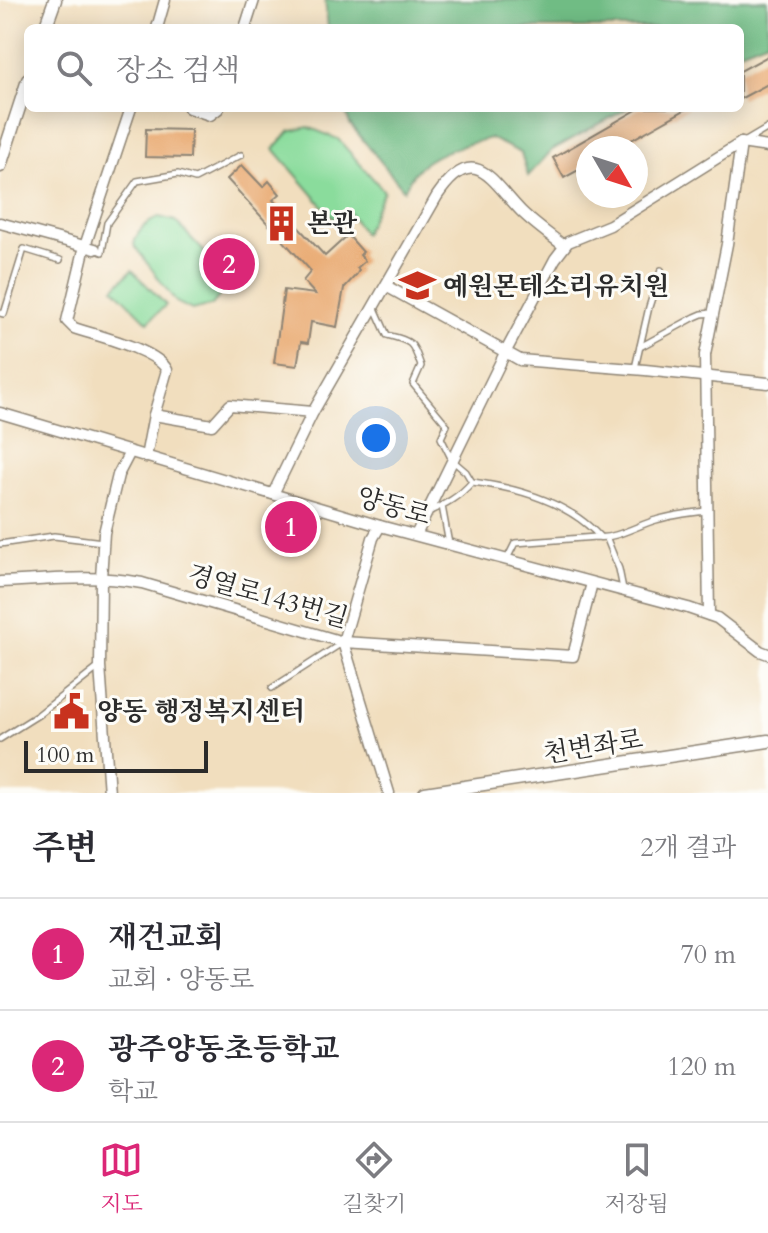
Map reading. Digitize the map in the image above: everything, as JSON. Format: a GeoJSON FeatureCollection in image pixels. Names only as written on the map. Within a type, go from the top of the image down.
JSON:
{"type":"FeatureCollection","features":[{"type":"Feature","properties":{"kind":"street"},"geometry":{"type":"LineString","coordinates":[[46,24],[55,0]]}},
{"type":"Feature","properties":{"kind":"street"},"geometry":{"type":"LineString","coordinates":[[158,24],[165,0]]}},
{"type":"Feature","properties":{"kind":"street"},"geometry":{"type":"LineString","coordinates":[[246,24],[254,0]]}},
{"type":"Feature","properties":{"kind":"street"},"geometry":{"type":"LineString","coordinates":[[0,166],[24,92]]}},
{"type":"Feature","properties":{"kind":"street"},"geometry":{"type":"LineString","coordinates":[[130,112],[67,321],[74,328],[162,361],[167,370],[146,457]]}},
{"type":"Feature","properties":{"kind":"street"},"geometry":{"type":"LineString","coordinates":[[416,535],[505,353],[564,246],[610,225],[741,143],[768,147]]}},
{"type":"Feature","properties":{"kind":"street"},"geometry":{"type":"LineString","coordinates":[[709,615],[705,355],[727,244],[741,143]]}},
{"type":"Feature","properties":{"kind":"street"},"geometry":{"type":"LineString","coordinates":[[273,494],[313,412],[447,181],[459,172],[470,169],[490,175],[524,214],[564,246]]}},
{"type":"Feature","properties":{"kind":"street"},"geometry":{"type":"LineString","coordinates":[[0,223],[90,248]]}},
{"type":"Feature","properties":{"kind":"street"},"geometry":{"type":"LineString","coordinates":[[386,286],[520,360],[768,383]]}},
{"type":"Feature","properties":{"kind":"street"},"geometry":{"type":"LineString","coordinates":[[154,415],[212,425],[230,405],[313,412]]}},
{"type":"Feature","properties":{"kind":"street","name":"양동로"},"geometry":{"type":"LineString","coordinates":[[0,413],[380,526],[709,615],[725,623],[765,655]]}},
{"type":"Feature","properties":{"kind":"street"},"geometry":{"type":"LineString","coordinates":[[109,793],[100,666],[101,578],[104,542],[118,475],[130,452]]}},
{"type":"Feature","properties":{"kind":"street"},"geometry":{"type":"LineString","coordinates":[[380,526],[373,538],[343,642],[389,793]]}},
{"type":"Feature","properties":{"kind":"street","name":"경열로143번길"},"geometry":{"type":"LineString","coordinates":[[0,582],[120,579],[343,642],[573,656],[592,583]]}},
{"type":"Feature","properties":{"kind":"street","name":"천변좌로"},"geometry":{"type":"LineString","coordinates":[[425,793],[768,741]]}},
{"type":"Feature","properties":{"kind":"lane"},"geometry":{"type":"LineString","coordinates":[[741,143],[768,128]]}},
{"type":"Feature","properties":{"kind":"lane"},"geometry":{"type":"LineString","coordinates":[[90,248],[102,252],[107,223],[137,181],[178,174],[195,179],[241,155]]}},
{"type":"Feature","properties":{"kind":"lane"},"geometry":{"type":"LineString","coordinates":[[0,313],[4,314],[24,249],[60,260]]}},
{"type":"Feature","properties":{"kind":"lane"},"geometry":{"type":"LineString","coordinates":[[635,369],[661,270]]}},
{"type":"Feature","properties":{"kind":"lane"},"geometry":{"type":"LineString","coordinates":[[374,305],[387,335],[407,340],[413,345],[421,366],[413,384],[447,425],[441,438],[452,460],[472,482],[544,498],[588,524],[604,538],[619,569],[624,590]]}},
{"type":"Feature","properties":{"kind":"lane"},"geometry":{"type":"LineString","coordinates":[[639,348],[695,317],[713,313]]}},
{"type":"Feature","properties":{"kind":"lane"},"geometry":{"type":"LineString","coordinates":[[427,512],[459,496],[472,482]]}},
{"type":"Feature","properties":{"kind":"lane"},"geometry":{"type":"LineString","coordinates":[[442,506],[449,544]]}},
{"type":"Feature","properties":{"kind":"lane"},"geometry":{"type":"LineString","coordinates":[[506,560],[515,543],[604,538],[657,519],[708,511]]}},
{"type":"Feature","properties":{"kind":"lane"},"geometry":{"type":"LineString","coordinates":[[0,544],[54,536],[104,542]]}},
{"type":"Feature","properties":{"kind":"lane"},"geometry":{"type":"LineString","coordinates":[[272,688],[343,642]]}},
{"type":"Feature","properties":{"kind":"lane"},"geometry":{"type":"LineString","coordinates":[[0,739],[38,715],[100,666]]}},
{"type":"Feature","properties":{"kind":"green space"},"geometry":{"type":"Polygon","coordinates":[[[325,0],[767,0],[768,40],[744,49],[744,24],[328,24],[325,0]]]}},
{"type":"Feature","properties":{"kind":"green space"},"geometry":{"type":"Polygon","coordinates":[[[346,112],[621,112],[552,150],[528,176],[521,153],[490,138],[449,150],[430,160],[414,173],[404,190],[350,124],[346,112]]]}},
{"type":"Feature","properties":{"kind":"green space"},"geometry":{"type":"Polygon","coordinates":[[[308,127],[338,139],[384,191],[364,234],[350,214],[334,219],[274,149],[289,132],[308,127]]]}},
{"type":"Feature","properties":{"kind":"green space"},"geometry":{"type":"Polygon","coordinates":[[[159,217],[175,221],[217,265],[225,281],[221,294],[212,305],[192,310],[176,302],[134,245],[142,228],[159,217]]]}},
{"type":"Feature","properties":{"kind":"green space"},"geometry":{"type":"Polygon","coordinates":[[[132,270],[166,305],[148,322],[114,288],[132,270]]]}},
{"type":"Feature","properties":{"kind":"building"},"geometry":{"type":"Polygon","coordinates":[[[768,56],[768,84],[744,97],[744,69],[768,56]]]}},
{"type":"Feature","properties":{"kind":"building"},"geometry":{"type":"Polygon","coordinates":[[[633,112],[681,112],[638,136],[591,136],[633,112]]]}},
{"type":"Feature","properties":{"kind":"building"},"geometry":{"type":"Polygon","coordinates":[[[146,129],[191,130],[190,158],[145,157],[146,129]]]}},
{"type":"Feature","properties":{"kind":"building"},"geometry":{"type":"Polygon","coordinates":[[[576,145],[576,172],[564,178],[553,158],[576,145]]]}},
{"type":"Feature","properties":{"kind":"building"},"geometry":{"type":"Polygon","coordinates":[[[242,165],[263,187],[269,181],[280,194],[273,200],[325,256],[348,235],[363,252],[360,255],[365,261],[344,288],[337,327],[311,322],[308,343],[301,342],[297,366],[274,363],[284,290],[315,294],[303,281],[311,271],[227,179],[242,165]]]}},
{"type":"Feature","properties":{"kind":"place","name":"본관"},"geometry":{"type":"Point","coordinates":[281,223]}},
{"type":"Feature","properties":{"kind":"place","name":"광주양동초등학교"},"geometry":{"type":"Point","coordinates":[229,264]}},
{"type":"Feature","properties":{"kind":"place","name":"예원몬테소리유치원"},"geometry":{"type":"Point","coordinates":[417,286]}},
{"type":"Feature","properties":{"kind":"place","name":"재건교회"},"geometry":{"type":"Point","coordinates":[291,527]}},
{"type":"Feature","properties":{"kind":"place","name":"양동 행정복지센터"},"geometry":{"type":"Point","coordinates":[71,711]}}]}
